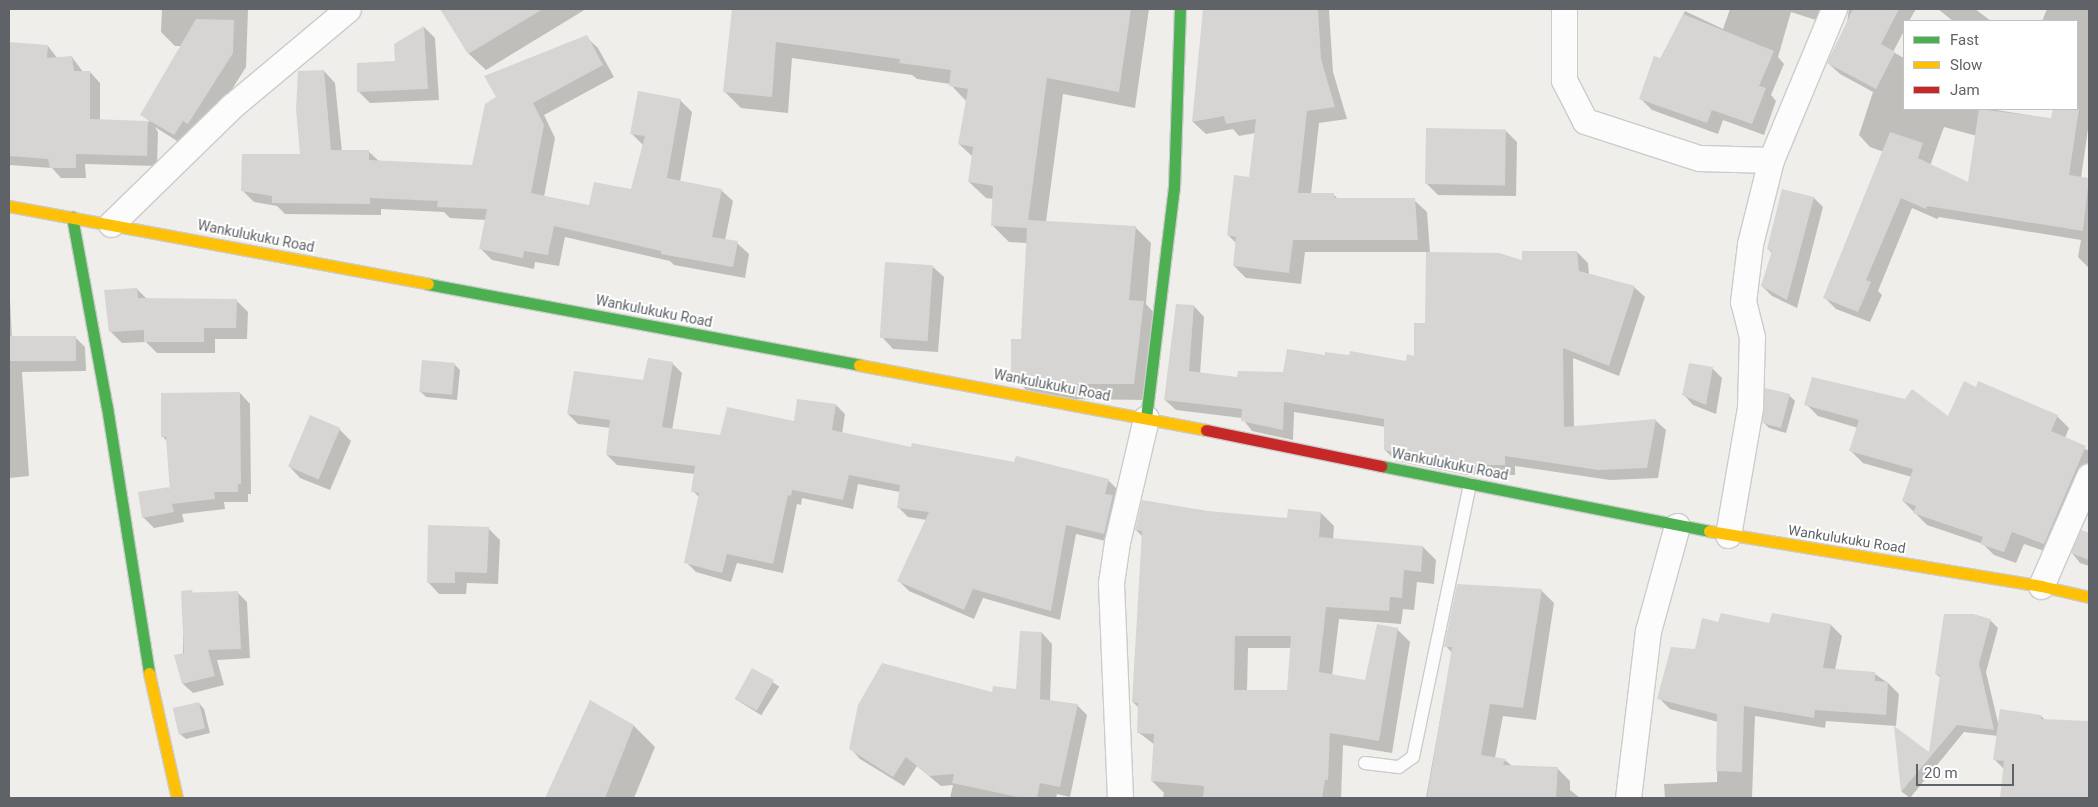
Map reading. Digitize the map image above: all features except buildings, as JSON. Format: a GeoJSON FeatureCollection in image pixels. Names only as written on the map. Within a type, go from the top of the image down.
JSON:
{"type":"FeatureCollection","features":[{"type":"Feature","properties":{"kind":"main road"},"geometry":{"type":"LineString","coordinates":[[1146,418],[1174,188],[1180,9]]}},
{"type":"Feature","properties":{"kind":"main road","name":"Wankulukuku Road"},"geometry":{"type":"LineString","coordinates":[[9,206],[1146,418],[1677,526],[2041,586],[2089,597]]}},
{"type":"Feature","properties":{"kind":"main road"},"geometry":{"type":"LineString","coordinates":[[72,217],[107,407],[150,679],[177,798]]}},
{"type":"Feature","properties":{"kind":"street"},"geometry":{"type":"LineString","coordinates":[[110,224],[232,106],[348,9]]}},
{"type":"Feature","properties":{"kind":"street"},"geometry":{"type":"LineString","coordinates":[[1564,9],[1564,80],[1584,121],[1699,158],[1770,160]]}},
{"type":"Feature","properties":{"kind":"street"},"geometry":{"type":"LineString","coordinates":[[1728,535],[1750,407],[1752,337],[1743,302],[1750,244],[1770,160],[1834,9]]}},
{"type":"Feature","properties":{"kind":"street"},"geometry":{"type":"LineString","coordinates":[[1120,798],[1110,583],[1116,542],[1146,418]]}},
{"type":"Feature","properties":{"kind":"street"},"geometry":{"type":"LineString","coordinates":[[2041,586],[2089,476]]}},
{"type":"Feature","properties":{"kind":"street"},"geometry":{"type":"LineString","coordinates":[[1628,798],[1648,631],[1677,526]]}},
{"type":"Feature","properties":{"kind":"lane"},"geometry":{"type":"LineString","coordinates":[[1365,763],[1398,767],[1413,757],[1470,484]]}},
{"type":"Feature","properties":{"kind":"traffic: fast"},"geometry":{"type":"LineString","coordinates":[[1146,418],[1174,188],[1180,9]]}},
{"type":"Feature","properties":{"kind":"traffic: fast"},"geometry":{"type":"LineString","coordinates":[[72,217],[107,407],[149,673]]}},
{"type":"Feature","properties":{"kind":"traffic: fast"},"geometry":{"type":"LineString","coordinates":[[428,284],[859,365]]}},
{"type":"Feature","properties":{"kind":"traffic: fast"},"geometry":{"type":"LineString","coordinates":[[1381,466],[1709,531]]}},
{"type":"Feature","properties":{"kind":"traffic: slow"},"geometry":{"type":"LineString","coordinates":[[9,206],[428,284]]}},
{"type":"Feature","properties":{"kind":"traffic: slow"},"geometry":{"type":"LineString","coordinates":[[859,365],[1206,430]]}},
{"type":"Feature","properties":{"kind":"traffic: slow"},"geometry":{"type":"LineString","coordinates":[[1709,531],[2041,586],[2089,597]]}},
{"type":"Feature","properties":{"kind":"traffic: slow"},"geometry":{"type":"LineString","coordinates":[[149,673],[177,798]]}},
{"type":"Feature","properties":{"kind":"traffic: jam"},"geometry":{"type":"LineString","coordinates":[[1206,430],[1381,466]]}}]}
